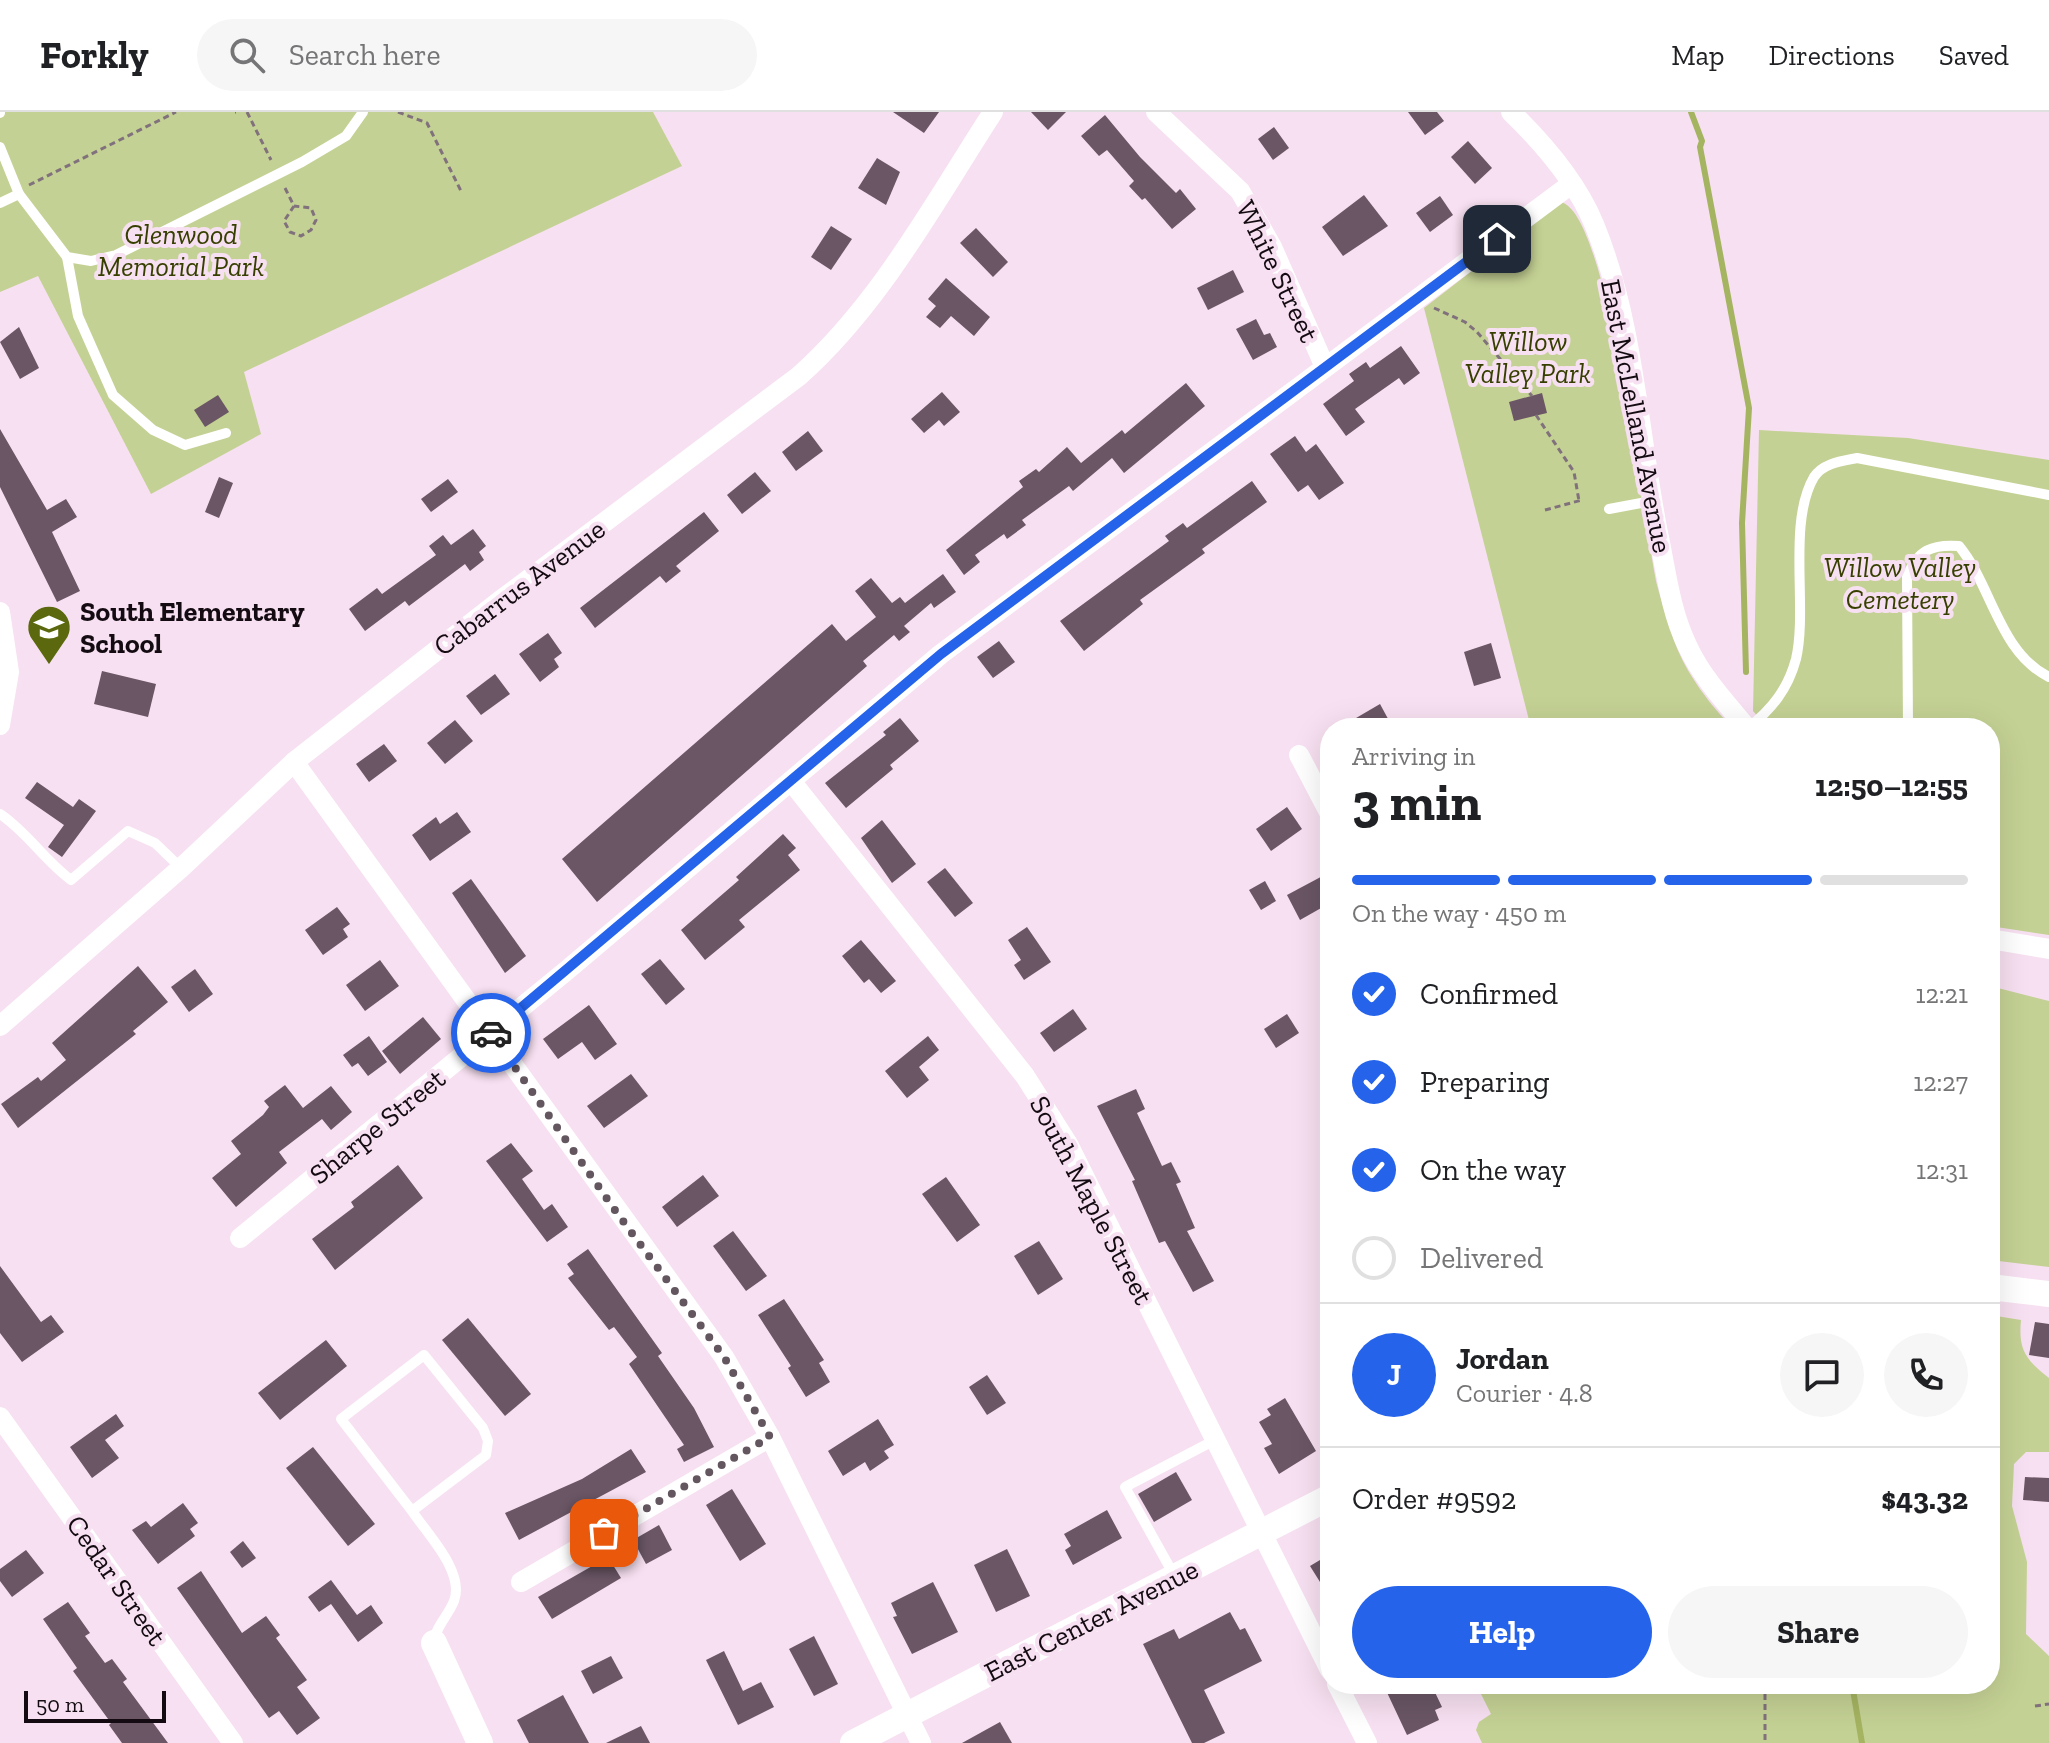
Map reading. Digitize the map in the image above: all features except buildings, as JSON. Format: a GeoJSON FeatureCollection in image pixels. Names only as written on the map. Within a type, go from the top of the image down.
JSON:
{"type":"FeatureCollection","features":[{"type":"Feature","properties":{"kind":"street","name":"Cabarrus Avenue"},"geometry":{"type":"LineString","coordinates":[[0,1026],[181,868],[294,762],[501,600],[799,376],[836,343],[867,304],[993,112]]}},
{"type":"Feature","properties":{"kind":"street","name":"White Street"},"geometry":{"type":"LineString","coordinates":[[1156,112],[1240,191],[1272,247],[1325,367]]}},
{"type":"Feature","properties":{"kind":"street","name":"East McLelland Avenue"},"geometry":{"type":"LineString","coordinates":[[1511,112],[1544,147],[1593,221],[1609,266],[1639,412],[1652,501],[1672,601],[1687,645],[1715,690],[1739,718]]}},
{"type":"Feature","properties":{"kind":"street","name":"Sharpe Street"},"geometry":{"type":"LineString","coordinates":[[240,1238],[976,626],[1570,185]]}},
{"type":"Feature","properties":{"kind":"street"},"geometry":{"type":"LineString","coordinates":[[0,612],[9,672],[0,725]]}},
{"type":"Feature","properties":{"kind":"street"},"geometry":{"type":"LineString","coordinates":[[1299,755],[1320,795]]}},
{"type":"Feature","properties":{"kind":"street"},"geometry":{"type":"LineString","coordinates":[[294,762],[724,1357],[770,1437],[921,1743]]}},
{"type":"Feature","properties":{"kind":"street","name":"South Maple Street"},"geometry":{"type":"LineString","coordinates":[[791,781],[1025,1076],[1068,1144],[1320,1650]]}},
{"type":"Feature","properties":{"kind":"street"},"geometry":{"type":"LineString","coordinates":[[2000,941],[2049,949]]}},
{"type":"Feature","properties":{"kind":"street"},"geometry":{"type":"LineString","coordinates":[[2000,1288],[2049,1294]]}},
{"type":"Feature","properties":{"kind":"street","name":"Cedar Street"},"geometry":{"type":"LineString","coordinates":[[0,1417],[233,1743]]}},
{"type":"Feature","properties":{"kind":"street"},"geometry":{"type":"LineString","coordinates":[[521,1582],[770,1437]]}},
{"type":"Feature","properties":{"kind":"street","name":"East Center Avenue"},"geometry":{"type":"LineString","coordinates":[[853,1743],[1320,1502]]}},
{"type":"Feature","properties":{"kind":"street"},"geometry":{"type":"LineString","coordinates":[[434,1643],[480,1743]]}},
{"type":"Feature","properties":{"kind":"street"},"geometry":{"type":"LineString","coordinates":[[1342,1694],[1367,1743]]}},
{"type":"Feature","properties":{"kind":"lane"},"geometry":{"type":"LineString","coordinates":[[67,257],[91,261],[116,255],[278,174],[346,136],[363,112]]}},
{"type":"Feature","properties":{"kind":"lane"},"geometry":{"type":"LineString","coordinates":[[0,147],[19,194],[67,257],[78,316],[113,395],[153,430],[185,445],[226,433]]}},
{"type":"Feature","properties":{"kind":"lane"},"geometry":{"type":"LineString","coordinates":[[0,203],[19,194]]}},
{"type":"Feature","properties":{"kind":"lane"},"geometry":{"type":"LineString","coordinates":[[1761,718],[1771,710],[1786,686],[1796,657],[1803,506],[1815,475],[1832,463],[1857,458],[2049,495]]}},
{"type":"Feature","properties":{"kind":"lane"},"geometry":{"type":"LineString","coordinates":[[1609,509],[1652,501]]}},
{"type":"Feature","properties":{"kind":"lane"},"geometry":{"type":"LineString","coordinates":[[1908,718],[1907,577],[1913,562],[1924,550],[1937,544],[1959,546],[1976,566],[1989,601],[2015,648],[2038,672],[2049,677]]}},
{"type":"Feature","properties":{"kind":"lane"},"geometry":{"type":"LineString","coordinates":[[0,814],[22,829],[53,867],[71,880],[128,831],[155,843],[181,868]]}},
{"type":"Feature","properties":{"kind":"lane"},"geometry":{"type":"LineString","coordinates":[[412,1511],[486,1455],[488,1441],[483,1428],[424,1355],[341,1419],[412,1511],[454,1573],[456,1596],[435,1632],[434,1643]]}},
{"type":"Feature","properties":{"kind":"lane"},"geometry":{"type":"LineString","coordinates":[[1175,1577],[1125,1487],[1215,1440]]}},
{"type":"Feature","properties":{"kind":"path"},"geometry":{"type":"LineString","coordinates":[[29,185],[176,112]]}},
{"type":"Feature","properties":{"kind":"path"},"geometry":{"type":"LineString","coordinates":[[247,112],[294,206]]}},
{"type":"Feature","properties":{"kind":"path"},"geometry":{"type":"LineString","coordinates":[[398,112],[427,123],[462,193]]}},
{"type":"Feature","properties":{"kind":"path"},"geometry":{"type":"LineString","coordinates":[[294,206],[311,208],[316,220],[311,230],[301,236],[290,232],[284,221],[294,206]]}},
{"type":"Feature","properties":{"kind":"path"},"geometry":{"type":"LineString","coordinates":[[1432,305],[1477,332],[1532,396]]}},
{"type":"Feature","properties":{"kind":"path"},"geometry":{"type":"LineString","coordinates":[[1536,415],[1574,472],[1581,501],[1545,510]]}},
{"type":"Feature","properties":{"kind":"path"},"geometry":{"type":"LineString","coordinates":[[1765,1694],[1765,1743]]}},
{"type":"Feature","properties":{"kind":"path"},"geometry":{"type":"LineString","coordinates":[[2035,1706],[2049,1704]]}},
{"type":"Feature","properties":{"kind":"green space","name":"Glenwood Memorial Park"},"geometry":{"type":"Polygon","coordinates":[[[0,112],[653,112],[682,166],[244,372],[261,434],[151,494],[38,276],[0,292],[0,112]]]}},
{"type":"Feature","properties":{"kind":"green space","name":"Willow Valley Park"},"geometry":{"type":"Polygon","coordinates":[[[1561,202],[1579,220],[1595,259],[1609,313],[1657,585],[1685,666],[1724,718],[1528,718],[1424,308],[1561,202]]]}},
{"type":"Feature","properties":{"kind":"green space","name":"Willow Valley Cemetery"},"geometry":{"type":"Polygon","coordinates":[[[1759,430],[1908,438],[2049,460],[2049,935],[2000,928],[2000,718],[1759,718],[1753,711],[1759,430]]]}},
{"type":"Feature","properties":{"kind":"green space"},"geometry":{"type":"Polygon","coordinates":[[[2000,989],[2049,1001],[2049,1267],[2000,1261],[2000,989]]]}},
{"type":"Feature","properties":{"kind":"green space"},"geometry":{"type":"Polygon","coordinates":[[[2000,1317],[2021,1320],[2025,1354],[2049,1378],[2049,1452],[2026,1452],[2014,1464],[2012,1506],[2027,1562],[2026,1634],[2049,1656],[2049,1743],[1482,1743],[1476,1730],[1479,1722],[1491,1714],[1481,1694],[2000,1694],[2000,1317]]]}},
{"type":"Feature","properties":{"kind":"waterway"},"geometry":{"type":"LineString","coordinates":[[1691,112],[1702,141],[1700,147],[1749,408],[1742,523],[1746,672]]}},
{"type":"Feature","properties":{"kind":"waterway"},"geometry":{"type":"LineString","coordinates":[[1854,1694],[1862,1743]]}},
{"type":"Feature","properties":{"kind":"way so far"},"geometry":{"type":"LineString","coordinates":[[491,1033],[617,1213],[724,1357],[770,1437],[604,1533]]}},
{"type":"Feature","properties":{"kind":"place","name":"South Elementary School"},"geometry":{"type":"Point","coordinates":[49,666]}},
{"type":"Feature","properties":{"kind":"route"},"geometry":{"type":"LineString","coordinates":[[491,1033],[976,626],[1497,239]]}}]}
